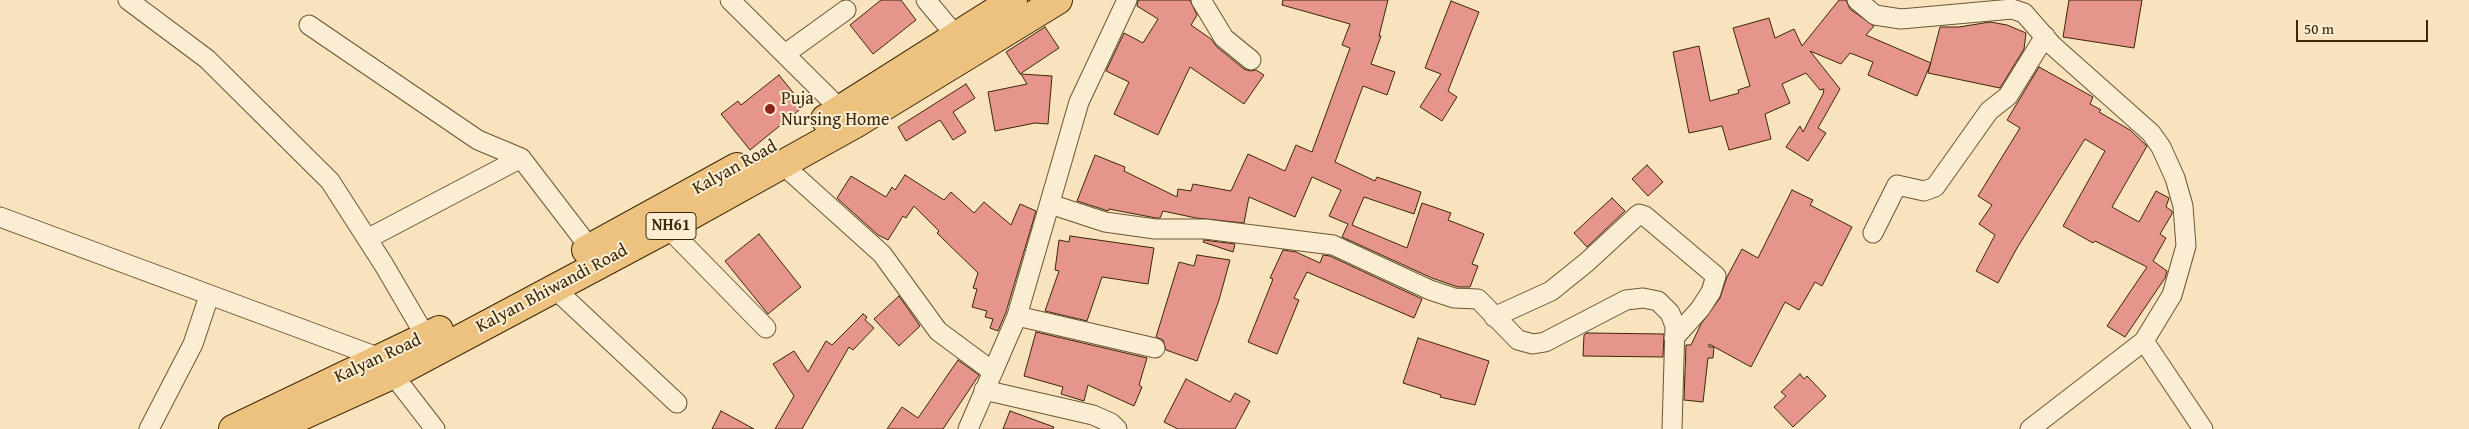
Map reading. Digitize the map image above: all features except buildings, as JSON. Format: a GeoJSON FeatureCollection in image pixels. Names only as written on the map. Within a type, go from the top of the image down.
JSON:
{"type":"FeatureCollection","features":[{"type":"Feature","properties":{"kind":"highway","name":"Kalyan Road"},"geometry":{"type":"LineString","coordinates":[[233,429],[387,366],[426,337],[841,110],[1013,0]]}},
{"type":"Feature","properties":{"kind":"highway","name":"Kalyan Bhiwandi Road"},"geometry":{"type":"LineString","coordinates":[[273,429],[387,366],[554,288],[668,228],[855,124],[1058,0]]}},
{"type":"Feature","properties":{"kind":"street"},"geometry":{"type":"LineString","coordinates":[[128,0],[207,59],[291,140],[330,181],[426,337]]}},
{"type":"Feature","properties":{"kind":"street"},"geometry":{"type":"LineString","coordinates":[[730,0],[841,110]]}},
{"type":"Feature","properties":{"kind":"street"},"geometry":{"type":"LineString","coordinates":[[926,0],[956,36]]}},
{"type":"Feature","properties":{"kind":"street"},"geometry":{"type":"LineString","coordinates":[[968,429],[1017,316],[1079,102],[1127,0]]}},
{"type":"Feature","properties":{"kind":"street"},"geometry":{"type":"LineString","coordinates":[[1201,0],[1224,38],[1252,60]]}},
{"type":"Feature","properties":{"kind":"street"},"geometry":{"type":"LineString","coordinates":[[1857,0],[1875,15],[1901,19],[2012,9],[2024,13],[2076,68],[2151,133],[2161,147],[2175,178],[2183,206],[2186,246],[2172,295],[2144,341],[2030,429]]}},
{"type":"Feature","properties":{"kind":"street"},"geometry":{"type":"LineString","coordinates":[[785,54],[846,10]]}},
{"type":"Feature","properties":{"kind":"street"},"geometry":{"type":"LineString","coordinates":[[309,25],[478,140],[521,158],[590,248]]}},
{"type":"Feature","properties":{"kind":"street"},"geometry":{"type":"LineString","coordinates":[[1873,233],[1897,185],[1924,190],[1935,187],[1989,111],[2008,96],[2045,36]]}},
{"type":"Feature","properties":{"kind":"street"},"geometry":{"type":"LineString","coordinates":[[367,239],[521,158]]}},
{"type":"Feature","properties":{"kind":"street"},"geometry":{"type":"LineString","coordinates":[[782,164],[882,254],[938,331],[992,370]]}},
{"type":"Feature","properties":{"kind":"street"},"geometry":{"type":"LineString","coordinates":[[1050,204],[1105,222],[1155,229],[1205,228],[1332,245],[1430,290],[1454,298],[1478,300],[1518,340],[1533,344],[1545,342],[1626,300],[1643,298],[1658,301],[1670,314],[1675,326],[1672,429]]}},
{"type":"Feature","properties":{"kind":"street"},"geometry":{"type":"LineString","coordinates":[[1494,317],[1551,291],[1587,262],[1640,214],[1645,216],[1716,276],[1711,292],[1674,338]]}},
{"type":"Feature","properties":{"kind":"street"},"geometry":{"type":"LineString","coordinates":[[0,217],[210,296],[387,366],[434,429]]}},
{"type":"Feature","properties":{"kind":"street"},"geometry":{"type":"LineString","coordinates":[[668,228],[766,328]]}},
{"type":"Feature","properties":{"kind":"street"},"geometry":{"type":"LineString","coordinates":[[554,288],[677,403]]}},
{"type":"Feature","properties":{"kind":"street"},"geometry":{"type":"LineString","coordinates":[[150,429],[193,344],[210,296]]}},
{"type":"Feature","properties":{"kind":"street"},"geometry":{"type":"LineString","coordinates":[[1017,316],[1155,348]]}},
{"type":"Feature","properties":{"kind":"street"},"geometry":{"type":"LineString","coordinates":[[2144,341],[2203,429]]}},
{"type":"Feature","properties":{"kind":"street"},"geometry":{"type":"LineString","coordinates":[[984,390],[1093,415],[1111,423],[1117,429]]}},
{"type":"Feature","properties":{"kind":"place","name":"Puja Nursing Home"},"geometry":{"type":"Point","coordinates":[770,109]}}]}
